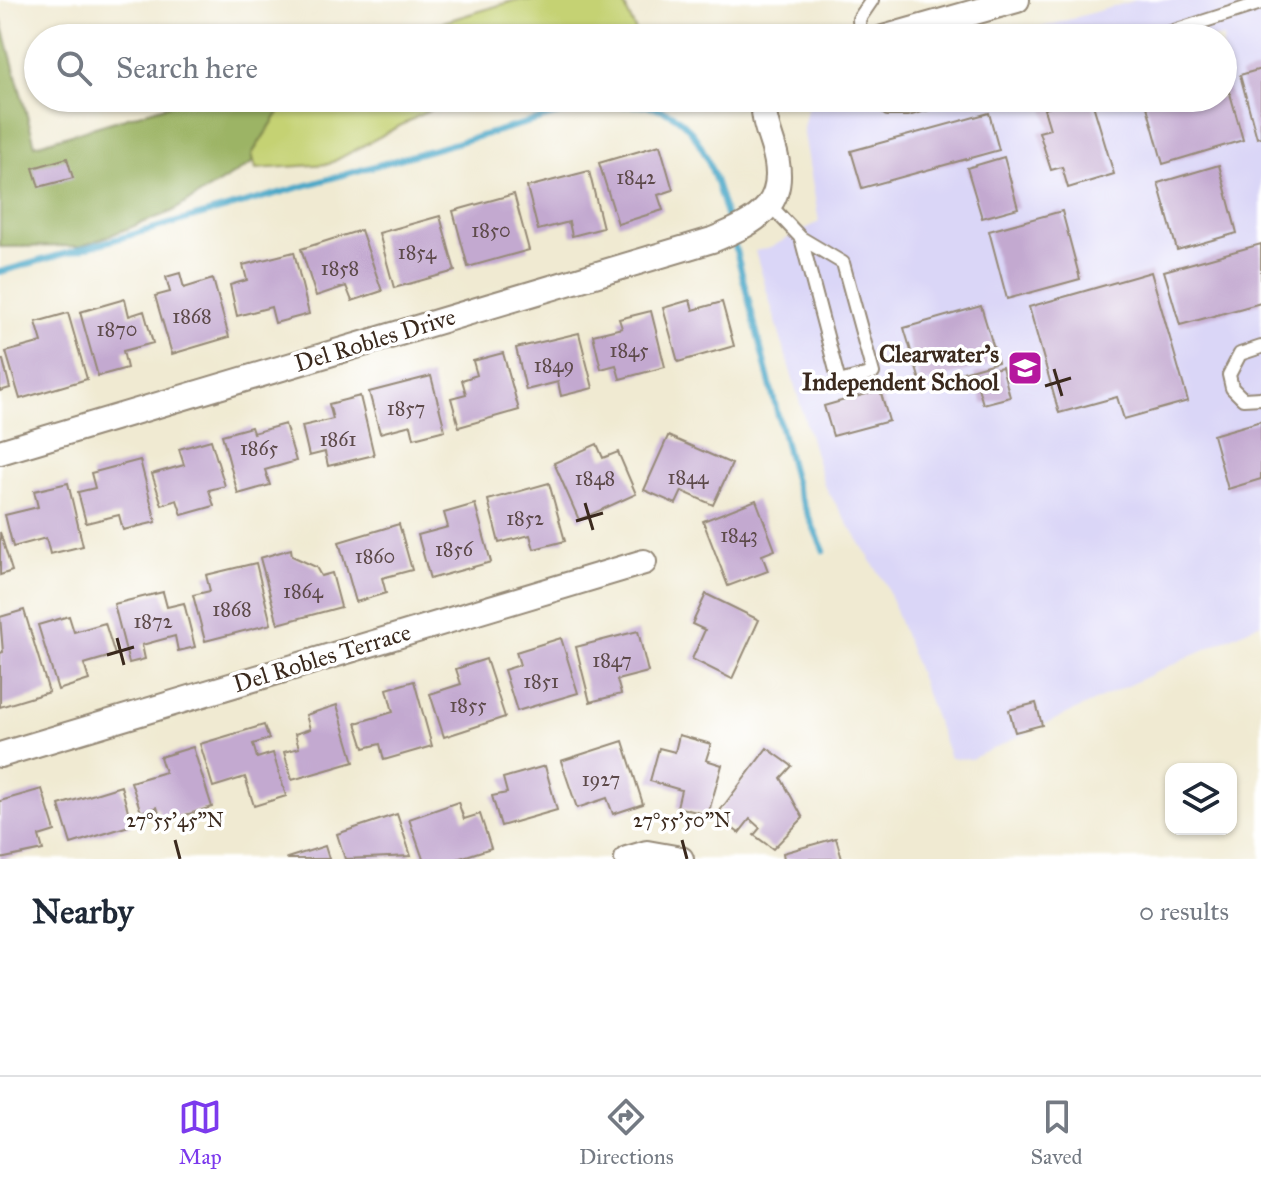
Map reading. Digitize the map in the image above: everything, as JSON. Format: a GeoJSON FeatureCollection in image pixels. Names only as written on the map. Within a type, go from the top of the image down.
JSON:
{"type":"FeatureCollection","features":[{"type":"Feature","properties":{"kind":"street"},"geometry":{"type":"LineString","coordinates":[[932,24],[1017,0]]}},
{"type":"Feature","properties":{"kind":"street"},"geometry":{"type":"LineString","coordinates":[[762,112],[780,167],[770,205]]}},
{"type":"Feature","properties":{"kind":"street","name":"Del Robles Drive"},"geometry":{"type":"LineString","coordinates":[[0,452],[712,240],[749,225],[770,205]]}},
{"type":"Feature","properties":{"kind":"street","name":"Del Robles Terrace"},"geometry":{"type":"LineString","coordinates":[[0,755],[644,562]]}},
{"type":"Feature","properties":{"kind":"street"},"geometry":{"type":"LineString","coordinates":[[627,859],[647,853],[681,859]]}},
{"type":"Feature","properties":{"kind":"lane"},"geometry":{"type":"LineString","coordinates":[[859,24],[859,19],[872,0]]}},
{"type":"Feature","properties":{"kind":"lane"},"geometry":{"type":"LineString","coordinates":[[1196,24],[1261,3]]}},
{"type":"Feature","properties":{"kind":"lane"},"geometry":{"type":"LineString","coordinates":[[770,205],[801,238],[843,263],[873,373],[839,382],[801,238]]}},
{"type":"Feature","properties":{"kind":"lane"},"geometry":{"type":"LineString","coordinates":[[1261,347],[1240,354],[1229,375],[1232,388],[1243,399],[1261,398]]}},
{"type":"Feature","properties":{"kind":"shaded area","name":"Clearwater's Independent School"},"geometry":{"type":"Polygon","coordinates":[[[1136,0],[1261,0],[1261,623],[971,759],[950,758],[885,583],[824,485],[755,251],[769,248],[819,222],[803,128],[806,112],[1237,112],[1237,24],[1053,24],[1136,0]]]}},
{"type":"Feature","properties":{"kind":"green space"},"geometry":{"type":"Polygon","coordinates":[[[516,0],[622,0],[633,24],[436,24],[516,0]]]}},
{"type":"Feature","properties":{"kind":"green space"},"geometry":{"type":"Polygon","coordinates":[[[0,16],[35,145],[145,112],[279,112],[252,154],[254,162],[171,212],[82,246],[0,247],[0,16]]]}},
{"type":"Feature","properties":{"kind":"green space"},"geometry":{"type":"Polygon","coordinates":[[[279,112],[426,112],[329,164],[256,169],[252,154],[279,112]]]}},
{"type":"Feature","properties":{"kind":"building"},"geometry":{"type":"Polygon","coordinates":[[[1261,69],[1261,137],[1257,138],[1240,75],[1261,69]]]}},
{"type":"Feature","properties":{"kind":"building"},"geometry":{"type":"Polygon","coordinates":[[[1045,112],[1095,112],[1114,174],[1068,188],[1062,167],[1051,170],[1039,132],[1050,129],[1045,112]]]}},
{"type":"Feature","properties":{"kind":"building"},"geometry":{"type":"Polygon","coordinates":[[[1149,112],[1235,112],[1243,140],[1163,164],[1149,112]]]}},
{"type":"Feature","properties":{"kind":"building"},"geometry":{"type":"Polygon","coordinates":[[[989,113],[999,150],[862,188],[851,151],[989,113]]]}},
{"type":"Feature","properties":{"kind":"building"},"geometry":{"type":"Polygon","coordinates":[[[660,145],[673,190],[658,195],[663,210],[618,224],[599,163],[660,145]]]}},
{"type":"Feature","properties":{"kind":"building"},"geometry":{"type":"Polygon","coordinates":[[[1004,157],[1018,208],[982,218],[967,168],[1004,157]]]}},
{"type":"Feature","properties":{"kind":"building"},"geometry":{"type":"Polygon","coordinates":[[[67,158],[73,178],[39,187],[33,168],[67,158]]]}},
{"type":"Feature","properties":{"kind":"building"},"geometry":{"type":"Polygon","coordinates":[[[1219,165],[1237,233],[1177,250],[1158,183],[1219,165]]]}},
{"type":"Feature","properties":{"kind":"building"},"geometry":{"type":"Polygon","coordinates":[[[589,171],[603,228],[572,236],[569,222],[538,230],[527,187],[589,171]]]}},
{"type":"Feature","properties":{"kind":"building"},"geometry":{"type":"Polygon","coordinates":[[[514,194],[529,250],[468,267],[453,211],[514,194]]]}},
{"type":"Feature","properties":{"kind":"building"},"geometry":{"type":"Polygon","coordinates":[[[1062,211],[1080,279],[1007,299],[989,231],[1062,211]]]}},
{"type":"Feature","properties":{"kind":"building"},"geometry":{"type":"Polygon","coordinates":[[[440,216],[455,271],[394,288],[379,233],[440,216]]]}},
{"type":"Feature","properties":{"kind":"building"},"geometry":{"type":"Polygon","coordinates":[[[361,230],[382,291],[352,301],[346,286],[316,296],[301,249],[361,230]]]}},
{"type":"Feature","properties":{"kind":"building"},"geometry":{"type":"Polygon","coordinates":[[[1261,244],[1261,303],[1180,325],[1164,271],[1261,244]]]}},
{"type":"Feature","properties":{"kind":"building"},"geometry":{"type":"Polygon","coordinates":[[[294,252],[309,314],[275,323],[271,307],[237,316],[230,285],[247,280],[243,265],[294,252]]]}},
{"type":"Feature","properties":{"kind":"building"},"geometry":{"type":"Polygon","coordinates":[[[1151,272],[1188,401],[1124,419],[1117,397],[1059,413],[1029,307],[1151,272]]]}},
{"type":"Feature","properties":{"kind":"building"},"geometry":{"type":"Polygon","coordinates":[[[180,273],[184,288],[213,279],[229,337],[172,354],[155,296],[170,292],[166,277],[180,273]]]}},
{"type":"Feature","properties":{"kind":"building"},"geometry":{"type":"Polygon","coordinates":[[[125,299],[129,316],[144,311],[153,343],[123,351],[127,368],[98,376],[80,312],[125,299]]]}},
{"type":"Feature","properties":{"kind":"building"},"geometry":{"type":"Polygon","coordinates":[[[690,300],[693,310],[722,302],[734,346],[678,362],[663,308],[690,300]]]}},
{"type":"Feature","properties":{"kind":"building"},"geometry":{"type":"Polygon","coordinates":[[[981,306],[998,362],[921,384],[904,328],[981,306]]]}},
{"type":"Feature","properties":{"kind":"building"},"geometry":{"type":"Polygon","coordinates":[[[651,311],[665,367],[620,379],[616,365],[601,369],[593,335],[622,328],[619,319],[651,311]]]}},
{"type":"Feature","properties":{"kind":"building"},"geometry":{"type":"Polygon","coordinates":[[[68,313],[87,379],[20,399],[6,352],[42,342],[36,322],[68,313]]]}},
{"type":"Feature","properties":{"kind":"building"},"geometry":{"type":"Polygon","coordinates":[[[579,333],[593,388],[561,396],[558,382],[526,390],[516,348],[579,333]]]}},
{"type":"Feature","properties":{"kind":"building"},"geometry":{"type":"Polygon","coordinates":[[[503,353],[519,410],[459,427],[451,398],[466,394],[462,380],[477,375],[473,361],[503,353]]]}},
{"type":"Feature","properties":{"kind":"building"},"geometry":{"type":"Polygon","coordinates":[[[0,360],[3,360],[10,388],[0,391],[0,360]]]}},
{"type":"Feature","properties":{"kind":"building"},"geometry":{"type":"Polygon","coordinates":[[[1002,367],[1010,397],[983,404],[974,374],[1002,367]]]}},
{"type":"Feature","properties":{"kind":"building"},"geometry":{"type":"Polygon","coordinates":[[[431,376],[445,430],[414,438],[411,425],[380,433],[369,392],[431,376]]]}},
{"type":"Feature","properties":{"kind":"building"},"geometry":{"type":"Polygon","coordinates":[[[880,390],[889,421],[833,436],[824,406],[880,390]]]}},
{"type":"Feature","properties":{"kind":"building"},"geometry":{"type":"Polygon","coordinates":[[[360,396],[374,455],[328,466],[325,452],[309,456],[302,426],[333,419],[329,404],[360,396]]]}},
{"type":"Feature","properties":{"kind":"building"},"geometry":{"type":"Polygon","coordinates":[[[1261,421],[1261,479],[1228,489],[1213,435],[1261,421]]]}},
{"type":"Feature","properties":{"kind":"building"},"geometry":{"type":"Polygon","coordinates":[[[285,424],[296,461],[265,470],[270,485],[238,494],[222,435],[251,427],[253,433],[285,424]]]}},
{"type":"Feature","properties":{"kind":"building"},"geometry":{"type":"Polygon","coordinates":[[[668,436],[732,464],[713,505],[682,491],[676,504],[644,490],[668,436]]]}},
{"type":"Feature","properties":{"kind":"building"},"geometry":{"type":"Polygon","coordinates":[[[211,440],[225,486],[209,490],[214,506],[182,515],[177,500],[162,505],[152,474],[184,465],[179,449],[211,440]]]}},
{"type":"Feature","properties":{"kind":"building"},"geometry":{"type":"Polygon","coordinates":[[[597,444],[603,458],[618,452],[636,494],[579,520],[554,463],[597,444]]]}},
{"type":"Feature","properties":{"kind":"building"},"geometry":{"type":"Polygon","coordinates":[[[140,460],[156,522],[123,530],[119,515],[86,523],[78,492],[95,488],[91,473],[140,460]]]}},
{"type":"Feature","properties":{"kind":"building"},"geometry":{"type":"Polygon","coordinates":[[[68,483],[83,546],[50,554],[46,538],[13,547],[5,515],[38,507],[34,491],[68,483]]]}},
{"type":"Feature","properties":{"kind":"building"},"geometry":{"type":"Polygon","coordinates":[[[549,483],[565,541],[534,549],[530,535],[499,543],[488,500],[549,483]]]}},
{"type":"Feature","properties":{"kind":"building"},"geometry":{"type":"Polygon","coordinates":[[[756,500],[775,550],[762,555],[768,571],[728,586],[703,521],[756,500]]]}},
{"type":"Feature","properties":{"kind":"building"},"geometry":{"type":"Polygon","coordinates":[[[475,504],[491,562],[430,579],[418,535],[448,527],[444,513],[475,504]]]}},
{"type":"Feature","properties":{"kind":"building"},"geometry":{"type":"Polygon","coordinates":[[[399,524],[412,570],[382,578],[386,593],[356,602],[339,542],[399,524]]]}},
{"type":"Feature","properties":{"kind":"building"},"geometry":{"type":"Polygon","coordinates":[[[0,532],[12,571],[0,575],[0,532]]]}},
{"type":"Feature","properties":{"kind":"building"},"geometry":{"type":"Polygon","coordinates":[[[291,549],[292,556],[316,567],[321,576],[332,573],[341,607],[278,624],[260,558],[291,549]]]}},
{"type":"Feature","properties":{"kind":"building"},"geometry":{"type":"Polygon","coordinates":[[[256,563],[271,624],[205,641],[193,595],[210,591],[206,575],[256,563]]]}},
{"type":"Feature","properties":{"kind":"building"},"geometry":{"type":"Polygon","coordinates":[[[163,592],[167,607],[184,603],[195,647],[178,651],[175,636],[142,645],[145,659],[129,663],[114,604],[163,592]]]}},
{"type":"Feature","properties":{"kind":"building"},"geometry":{"type":"Polygon","coordinates":[[[706,594],[759,620],[732,679],[692,659],[705,630],[692,624],[706,594]]]}},
{"type":"Feature","properties":{"kind":"building"},"geometry":{"type":"Polygon","coordinates":[[[24,610],[49,692],[0,707],[0,653],[3,652],[0,617],[24,610]]]}},
{"type":"Feature","properties":{"kind":"building"},"geometry":{"type":"Polygon","coordinates":[[[69,616],[74,632],[105,623],[115,655],[84,664],[89,680],[58,690],[38,625],[69,616]]]}},
{"type":"Feature","properties":{"kind":"building"},"geometry":{"type":"Polygon","coordinates":[[[638,631],[648,672],[617,680],[621,694],[590,702],[576,647],[638,631]]]}},
{"type":"Feature","properties":{"kind":"building"},"geometry":{"type":"Polygon","coordinates":[[[561,638],[578,693],[517,711],[504,670],[520,665],[516,652],[561,638]]]}},
{"type":"Feature","properties":{"kind":"building"},"geometry":{"type":"Polygon","coordinates":[[[486,659],[505,717],[444,737],[430,694],[461,684],[456,669],[486,659]]]}},
{"type":"Feature","properties":{"kind":"building"},"geometry":{"type":"Polygon","coordinates":[[[414,681],[432,746],[384,760],[380,744],[364,748],[356,723],[393,712],[387,689],[414,681]]]}},
{"type":"Feature","properties":{"kind":"building"},"geometry":{"type":"Polygon","coordinates":[[[1036,703],[1042,725],[1015,732],[1009,710],[1036,703]]]}},
{"type":"Feature","properties":{"kind":"building"},"geometry":{"type":"Polygon","coordinates":[[[337,705],[354,762],[292,780],[284,752],[299,748],[295,734],[310,729],[306,715],[337,705]]]}},
{"type":"Feature","properties":{"kind":"building"},"geometry":{"type":"Polygon","coordinates":[[[264,725],[269,739],[253,744],[257,758],[273,753],[286,796],[254,806],[245,777],[213,787],[200,744],[264,725]]]}},
{"type":"Feature","properties":{"kind":"building"},"geometry":{"type":"Polygon","coordinates":[[[679,735],[711,744],[706,760],[722,765],[708,815],[677,807],[681,790],[650,781],[659,748],[675,752],[679,735]]]}},
{"type":"Feature","properties":{"kind":"building"},"geometry":{"type":"Polygon","coordinates":[[[623,741],[643,804],[613,814],[607,798],[577,808],[561,761],[623,741]]]}},
{"type":"Feature","properties":{"kind":"building"},"geometry":{"type":"Polygon","coordinates":[[[193,747],[212,807],[162,822],[157,807],[141,812],[131,782],[165,772],[160,757],[193,747]]]}},
{"type":"Feature","properties":{"kind":"building"},"geometry":{"type":"Polygon","coordinates":[[[767,748],[792,766],[781,778],[803,818],[773,849],[754,835],[760,828],[750,819],[739,833],[716,816],[767,748]]]}},
{"type":"Feature","properties":{"kind":"building"},"geometry":{"type":"Polygon","coordinates":[[[545,766],[557,810],[501,826],[492,796],[507,793],[503,778],[545,766]]]}},
{"type":"Feature","properties":{"kind":"building"},"geometry":{"type":"Polygon","coordinates":[[[121,786],[132,825],[71,844],[59,805],[121,786]]]}},
{"type":"Feature","properties":{"kind":"building"},"geometry":{"type":"Polygon","coordinates":[[[42,789],[55,831],[39,836],[43,850],[0,859],[0,801],[42,789]]]}},
{"type":"Feature","properties":{"kind":"building"},"geometry":{"type":"Polygon","coordinates":[[[458,802],[464,819],[480,814],[491,848],[457,859],[423,859],[409,819],[458,802]]]}},
{"type":"Feature","properties":{"kind":"building"},"geometry":{"type":"Polygon","coordinates":[[[397,814],[411,856],[345,859],[337,834],[397,814]]]}},
{"type":"Feature","properties":{"kind":"building"},"geometry":{"type":"Polygon","coordinates":[[[836,838],[842,859],[784,859],[783,853],[836,838]]]}},
{"type":"Feature","properties":{"kind":"building"},"geometry":{"type":"Polygon","coordinates":[[[325,846],[329,859],[287,858],[325,846]]]}},
{"type":"Feature","properties":{"kind":"waterway"},"geometry":{"type":"LineString","coordinates":[[0,272],[565,112]]}},
{"type":"Feature","properties":{"kind":"waterway"},"geometry":{"type":"LineString","coordinates":[[668,112],[694,135],[703,151],[729,225]]}},
{"type":"Feature","properties":{"kind":"waterway"},"geometry":{"type":"LineString","coordinates":[[733,239],[797,490],[824,551]]}},
{"type":"Feature","properties":{"kind":"place","name":"Clearwater's Independent School"},"geometry":{"type":"Point","coordinates":[1025,368]}}]}
